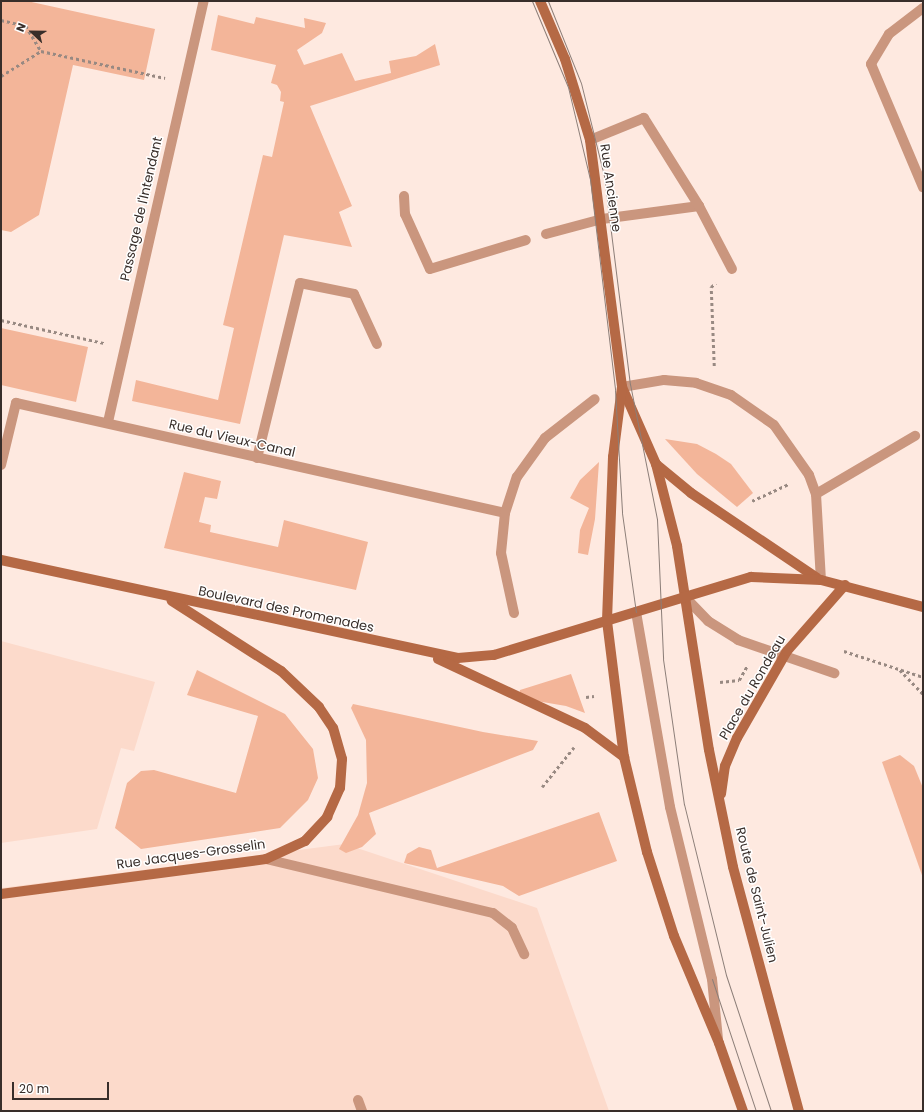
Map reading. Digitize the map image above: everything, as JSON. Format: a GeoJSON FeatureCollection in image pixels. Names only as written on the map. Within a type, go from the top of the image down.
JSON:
{"type":"FeatureCollection","features":[{"type":"Feature","properties":{"kind":"main road","name":"Rue Ancienne"},"geometry":{"type":"LineString","coordinates":[[540,1],[565,59],[590,140],[602,219],[622,387]]}},
{"type":"Feature","properties":{"kind":"main road"},"geometry":{"type":"LineString","coordinates":[[622,387],[656,464],[685,597]]}},
{"type":"Feature","properties":{"kind":"main road"},"geometry":{"type":"LineString","coordinates":[[622,387],[613,457],[607,622],[624,757],[660,895],[719,1043],[743,1111]]}},
{"type":"Feature","properties":{"kind":"main road"},"geometry":{"type":"LineString","coordinates":[[656,464],[691,493],[821,580]]}},
{"type":"Feature","properties":{"kind":"main road","name":"Boulevard des Promenades"},"geometry":{"type":"LineString","coordinates":[[1,560],[166,598],[431,655],[482,657],[607,622]]}},
{"type":"Feature","properties":{"kind":"main road"},"geometry":{"type":"LineString","coordinates":[[607,622],[752,577],[821,580],[845,585],[923,607]]}},
{"type":"Feature","properties":{"kind":"main road","name":"Place du Rondeau"},"geometry":{"type":"LineString","coordinates":[[720,800],[725,766],[737,738],[784,657],[845,585]]}},
{"type":"Feature","properties":{"kind":"main road","name":"Route de Saint-Julien"},"geometry":{"type":"LineString","coordinates":[[685,597],[733,867],[799,1111]]}},
{"type":"Feature","properties":{"kind":"main road","name":"Rue Jacques-Grosselin"},"geometry":{"type":"LineString","coordinates":[[1,894],[266,859],[306,841],[336,802],[342,759],[333,728],[319,707],[281,672],[166,598]]}},
{"type":"Feature","properties":{"kind":"main road"},"geometry":{"type":"LineString","coordinates":[[431,655],[586,728],[624,757]]}},
{"type":"Feature","properties":{"kind":"street","name":"Passage de l'Intendant"},"geometry":{"type":"LineString","coordinates":[[108,422],[184,82],[204,1]]}},
{"type":"Feature","properties":{"kind":"street"},"geometry":{"type":"LineString","coordinates":[[923,8],[889,34],[871,64],[923,187]]}},
{"type":"Feature","properties":{"kind":"street"},"geometry":{"type":"LineString","coordinates":[[590,140],[644,118],[699,206],[732,268]]}},
{"type":"Feature","properties":{"kind":"street"},"geometry":{"type":"LineString","coordinates":[[404,196],[406,214],[430,269],[526,240]]}},
{"type":"Feature","properties":{"kind":"street"},"geometry":{"type":"LineString","coordinates":[[546,234],[602,219],[699,206]]}},
{"type":"Feature","properties":{"kind":"street"},"geometry":{"type":"LineString","coordinates":[[257,458],[300,283],[354,294],[376,344]]}},
{"type":"Feature","properties":{"kind":"street"},"geometry":{"type":"LineString","coordinates":[[622,387],[642,382],[683,380],[731,395],[782,433],[809,475],[816,494],[821,580]]}},
{"type":"Feature","properties":{"kind":"street"},"geometry":{"type":"LineString","coordinates":[[514,613],[501,553],[505,513],[518,477],[534,451],[557,427],[595,399]]}},
{"type":"Feature","properties":{"kind":"street","name":"Rue du Vieux-Canal"},"geometry":{"type":"LineString","coordinates":[[1,465],[16,403],[108,422],[257,458],[505,513]]}},
{"type":"Feature","properties":{"kind":"street"},"geometry":{"type":"LineString","coordinates":[[816,494],[915,436]]}},
{"type":"Feature","properties":{"kind":"street"},"geometry":{"type":"LineString","coordinates":[[685,597],[720,630],[784,657],[834,673]]}},
{"type":"Feature","properties":{"kind":"street"},"geometry":{"type":"LineString","coordinates":[[636,612],[668,800],[712,979],[719,1043]]}},
{"type":"Feature","properties":{"kind":"street"},"geometry":{"type":"LineString","coordinates":[[266,859],[493,913],[512,928],[524,954]]}},
{"type":"Feature","properties":{"kind":"street"},"geometry":{"type":"LineString","coordinates":[[358,1100],[362,1111]]}},
{"type":"Feature","properties":{"kind":"path"},"geometry":{"type":"LineString","coordinates":[[1,20],[26,26],[41,51]]}},
{"type":"Feature","properties":{"kind":"path"},"geometry":{"type":"LineString","coordinates":[[1,76],[41,51],[184,82]]}},
{"type":"Feature","properties":{"kind":"path"},"geometry":{"type":"LineString","coordinates":[[714,370],[711,287],[732,268]]}},
{"type":"Feature","properties":{"kind":"path"},"geometry":{"type":"LineString","coordinates":[[1,320],[124,347]]}},
{"type":"Feature","properties":{"kind":"path"},"geometry":{"type":"LineString","coordinates":[[841,650],[923,677]]}},
{"type":"Feature","properties":{"kind":"path"},"geometry":{"type":"LineString","coordinates":[[900,670],[923,694]]}},
{"type":"Feature","properties":{"kind":"path"},"geometry":{"type":"LineString","coordinates":[[542,787],[577,744]]}},
{"type":"Feature","properties":{"kind":"shaded area"},"geometry":{"type":"Polygon","coordinates":[[[1,1],[27,1],[155,29],[144,80],[73,65],[39,215],[11,232],[1,230],[1,1]]]}},
{"type":"Feature","properties":{"kind":"shaded area"},"geometry":{"type":"Polygon","coordinates":[[[218,15],[254,24],[256,17],[305,28],[304,18],[326,23],[322,33],[297,50],[304,65],[342,53],[355,81],[391,73],[389,61],[416,56],[435,44],[440,65],[310,106],[352,206],[339,212],[352,247],[284,235],[240,424],[132,401],[136,380],[218,400],[234,328],[223,325],[263,155],[272,157],[284,102],[280,101],[281,92],[277,85],[271,83],[276,65],[211,50],[218,15]]]}},
{"type":"Feature","properties":{"kind":"shaded area"},"geometry":{"type":"Polygon","coordinates":[[[1,328],[88,347],[76,402],[1,385],[1,328]]]}},
{"type":"Feature","properties":{"kind":"shaded area"},"geometry":{"type":"Polygon","coordinates":[[[665,439],[697,444],[716,454],[731,464],[753,493],[737,507],[697,474],[665,439]]]}},
{"type":"Feature","properties":{"kind":"shaded area"},"geometry":{"type":"Polygon","coordinates":[[[599,462],[595,519],[588,555],[578,553],[580,530],[589,508],[570,498],[580,480],[599,462]]]}},
{"type":"Feature","properties":{"kind":"shaded area"},"geometry":{"type":"Polygon","coordinates":[[[184,472],[221,481],[217,499],[205,497],[199,522],[211,525],[210,532],[278,547],[284,520],[368,542],[356,590],[164,548],[184,472]]]}},
{"type":"Feature","properties":{"kind":"shaded area"},"geometry":{"type":"Polygon","coordinates":[[[1,641],[155,682],[134,751],[121,748],[97,829],[1,843],[1,641]]]}},
{"type":"Feature","properties":{"kind":"shaded area"},"geometry":{"type":"Polygon","coordinates":[[[197,670],[285,714],[313,749],[318,778],[308,800],[280,828],[141,849],[115,828],[127,783],[141,771],[154,770],[236,793],[258,716],[187,695],[197,670]]]}},
{"type":"Feature","properties":{"kind":"shaded area"},"geometry":{"type":"Polygon","coordinates":[[[571,674],[585,713],[566,706],[519,698],[520,690],[571,674]]]}},
{"type":"Feature","properties":{"kind":"shaded area"},"geometry":{"type":"Polygon","coordinates":[[[353,704],[483,732],[538,741],[533,750],[369,813],[376,834],[362,847],[346,853],[339,849],[358,815],[367,783],[366,740],[351,708],[353,704]]]}},
{"type":"Feature","properties":{"kind":"shaded area"},"geometry":{"type":"Polygon","coordinates":[[[900,755],[914,766],[923,788],[923,878],[882,762],[900,755]]]}},
{"type":"Feature","properties":{"kind":"shaded area"},"geometry":{"type":"Polygon","coordinates":[[[599,812],[617,861],[519,896],[503,886],[404,863],[407,854],[419,847],[431,850],[437,868],[599,812]]]}},
{"type":"Feature","properties":{"kind":"shaded area"},"geometry":{"type":"Polygon","coordinates":[[[345,844],[537,908],[609,1111],[1,1111],[1,888],[345,844]]]}},
{"type":"Feature","properties":{"kind":"tram line"},"geometry":{"type":"LineString","coordinates":[[532,1],[568,87],[590,179],[615,390],[622,513],[636,612]]}},
{"type":"Feature","properties":{"kind":"tram line"},"geometry":{"type":"LineString","coordinates":[[548,1],[581,83],[604,176],[630,384],[657,519],[663,659],[684,804],[726,975],[771,1111]]}},
{"type":"Feature","properties":{"kind":"tram line"},"geometry":{"type":"LineString","coordinates":[[712,979],[756,1111]]}}]}
